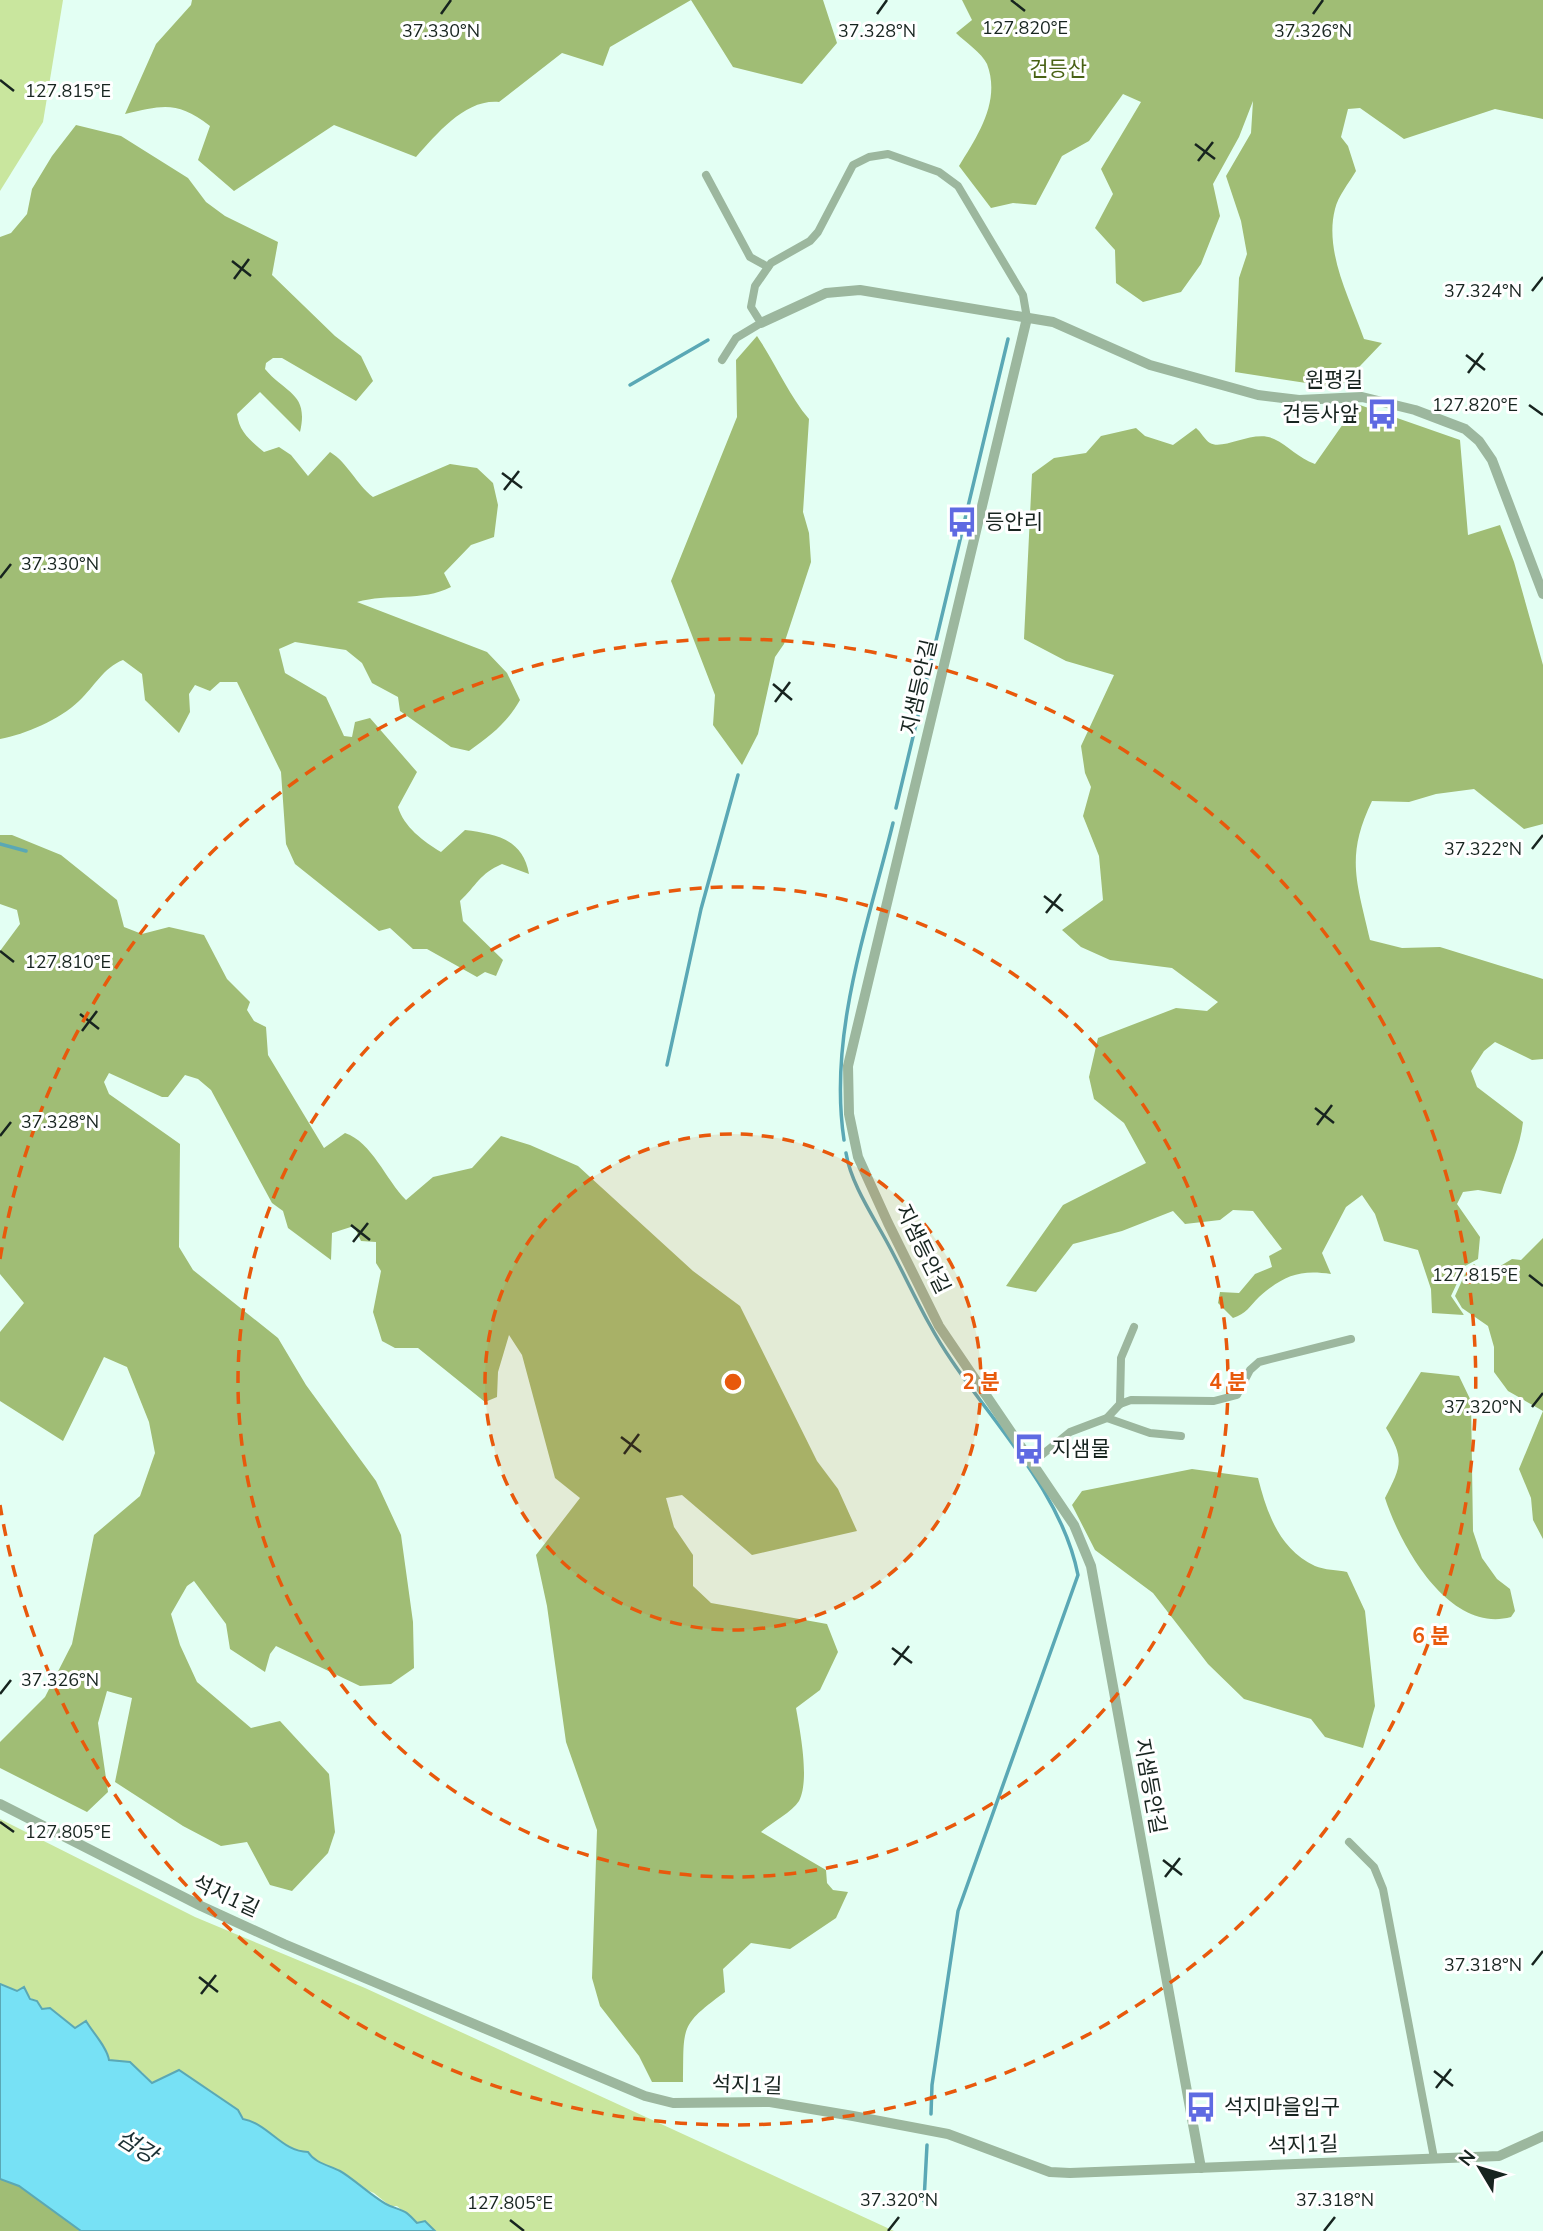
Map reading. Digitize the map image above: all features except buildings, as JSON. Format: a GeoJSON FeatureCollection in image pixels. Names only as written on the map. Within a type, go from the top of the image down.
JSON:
{"type":"FeatureCollection","features":[{"type":"Feature","properties":{"kind":"street"},"geometry":{"type":"LineString","coordinates":[[722,359],[736,338],[761,323],[826,293],[860,290],[1027,318],[1023,295],[958,186],[939,172],[888,155],[869,157],[853,165],[810,241],[768,267],[755,286],[751,307],[761,323]]}},
{"type":"Feature","properties":{"kind":"street"},"geometry":{"type":"LineString","coordinates":[[706,175],[750,257],[768,267]]}},
{"type":"Feature","properties":{"kind":"street","name":"원평길"},"geometry":{"type":"LineString","coordinates":[[1027,318],[1053,322],[1150,365],[1258,395],[1299,400],[1362,397],[1415,410],[1465,429],[1479,441],[1492,460],[1543,594]]}},
{"type":"Feature","properties":{"kind":"street","name":"지샘등안길"},"geometry":{"type":"LineString","coordinates":[[1027,318],[848,1066],[849,1114],[858,1157],[939,1326],[1074,1525],[1091,1566],[1201,2168]]}},
{"type":"Feature","properties":{"kind":"street"},"geometry":{"type":"LineString","coordinates":[[1120,1404],[1121,1358],[1134,1327]]}},
{"type":"Feature","properties":{"kind":"street"},"geometry":{"type":"LineString","coordinates":[[1032,1463],[1070,1432],[1107,1418],[1120,1404],[1131,1400],[1214,1401],[1237,1395],[1250,1370],[1258,1362],[1351,1339]]}},
{"type":"Feature","properties":{"kind":"street"},"geometry":{"type":"LineString","coordinates":[[1107,1418],[1150,1433],[1181,1436]]}},
{"type":"Feature","properties":{"kind":"street","name":"석지1길"},"geometry":{"type":"LineString","coordinates":[[0,1804],[260,1933],[645,2096],[673,2103],[770,2102],[853,2116],[948,2134],[1050,2172],[1499,2156],[1543,2136]]}},
{"type":"Feature","properties":{"kind":"street"},"geometry":{"type":"LineString","coordinates":[[1349,1842],[1374,1867],[1383,1889],[1434,2158]]}},
{"type":"Feature","properties":{"kind":"green space"},"geometry":{"type":"Polygon","coordinates":[[[0,0],[63,0],[43,122],[0,191],[0,0]]]}},
{"type":"Feature","properties":{"kind":"green space"},"geometry":{"type":"Polygon","coordinates":[[[192,0],[691,0],[610,47],[603,66],[562,53],[499,102],[475,106],[453,119],[416,157],[334,125],[234,191],[198,160],[210,126],[188,112],[170,107],[125,114],[156,44],[191,5],[192,0]]]}},
{"type":"Feature","properties":{"kind":"green space"},"geometry":{"type":"Polygon","coordinates":[[[691,0],[823,0],[837,43],[802,84],[733,67],[691,0]]]}},
{"type":"Feature","properties":{"kind":"green space","name":"건등산"},"geometry":{"type":"Polygon","coordinates":[[[962,0],[1543,0],[1543,119],[1495,109],[1404,139],[1360,108],[1348,109],[1341,137],[1348,146],[1356,171],[1336,204],[1333,242],[1340,275],[1364,339],[1382,343],[1339,388],[1235,372],[1239,278],[1247,254],[1241,221],[1226,176],[1251,133],[1253,101],[1239,137],[1213,184],[1220,216],[1201,264],[1181,292],[1143,302],[1116,283],[1115,250],[1095,228],[1113,194],[1101,169],[1141,102],[1123,94],[1089,141],[1062,156],[1036,205],[1013,203],[991,208],[959,166],[980,130],[991,91],[991,78],[985,60],[956,33],[972,20],[962,0]]]}},
{"type":"Feature","properties":{"kind":"green space"},"geometry":{"type":"Polygon","coordinates":[[[76,125],[121,136],[188,178],[206,202],[225,216],[278,242],[272,275],[335,336],[361,356],[373,381],[356,401],[282,358],[273,358],[266,363],[265,369],[294,395],[301,409],[302,419],[300,432],[260,392],[237,414],[243,431],[259,448],[264,452],[279,447],[291,455],[308,476],[330,452],[373,497],[450,464],[477,468],[493,483],[498,505],[494,537],[471,545],[444,573],[451,587],[417,596],[357,602],[487,652],[507,673],[520,700],[504,722],[484,740],[469,751],[451,747],[400,711],[398,697],[372,683],[362,663],[346,650],[295,642],[279,649],[285,673],[326,697],[344,736],[352,737],[355,722],[370,718],[417,772],[398,807],[409,827],[421,838],[441,852],[465,830],[497,836],[521,853],[529,874],[502,864],[483,876],[460,901],[463,921],[503,960],[496,976],[485,972],[477,977],[427,949],[413,949],[390,928],[379,931],[295,864],[286,844],[281,772],[237,682],[220,682],[210,691],[195,685],[189,694],[190,712],[179,733],[145,700],[142,674],[123,660],[110,668],[79,701],[62,714],[31,730],[0,739],[0,237],[11,233],[27,214],[32,189],[52,156],[76,125]]]}},
{"type":"Feature","properties":{"kind":"green space"},"geometry":{"type":"Polygon","coordinates":[[[757,336],[809,419],[803,512],[809,533],[811,562],[784,644],[775,657],[758,734],[742,765],[713,725],[715,695],[671,581],[737,417],[736,360],[757,336]]]}},
{"type":"Feature","properties":{"kind":"green space"},"geometry":{"type":"Polygon","coordinates":[[[1357,404],[1460,440],[1468,535],[1500,525],[1514,562],[1543,665],[1543,824],[1524,829],[1474,789],[1436,794],[1409,802],[1372,801],[1358,838],[1356,854],[1358,885],[1370,940],[1402,948],[1440,947],[1543,979],[1543,1059],[1532,1060],[1495,1042],[1484,1051],[1471,1071],[1477,1087],[1523,1122],[1517,1150],[1501,1194],[1478,1190],[1463,1192],[1457,1204],[1480,1237],[1478,1259],[1465,1266],[1451,1296],[1464,1315],[1432,1313],[1431,1289],[1418,1250],[1384,1241],[1375,1214],[1362,1195],[1346,1207],[1322,1253],[1331,1274],[1300,1274],[1284,1279],[1259,1297],[1245,1312],[1233,1318],[1218,1303],[1220,1292],[1239,1293],[1255,1274],[1272,1267],[1269,1256],[1282,1249],[1253,1211],[1233,1210],[1220,1220],[1185,1224],[1173,1211],[1122,1231],[1073,1244],[1036,1292],[1006,1286],[1063,1205],[1146,1163],[1124,1123],[1094,1099],[1089,1077],[1098,1038],[1176,1008],[1207,1011],[1218,1002],[1172,968],[1110,960],[1081,947],[1062,930],[1103,900],[1099,856],[1083,816],[1091,787],[1085,773],[1081,746],[1114,675],[1066,661],[1024,639],[1032,474],[1054,458],[1086,453],[1101,436],[1136,428],[1145,436],[1173,445],[1196,428],[1208,442],[1216,445],[1266,437],[1274,439],[1315,464],[1357,404]]]}},
{"type":"Feature","properties":{"kind":"green space"},"geometry":{"type":"Polygon","coordinates":[[[0,835],[12,835],[61,855],[117,900],[124,927],[142,934],[169,927],[204,935],[227,979],[250,1002],[247,1010],[254,1021],[266,1027],[268,1055],[324,1148],[345,1133],[355,1138],[371,1153],[406,1200],[433,1177],[472,1168],[501,1136],[530,1145],[578,1166],[693,1271],[740,1306],[817,1461],[838,1489],[857,1531],[752,1555],[682,1495],[666,1498],[674,1527],[693,1555],[693,1586],[711,1603],[827,1624],[838,1652],[820,1690],[796,1708],[803,1755],[802,1792],[796,1805],[761,1832],[826,1870],[827,1883],[833,1890],[848,1892],[836,1918],[790,1949],[751,1943],[723,1969],[725,1992],[699,2013],[687,2029],[683,2082],[652,2082],[639,2056],[600,2006],[592,1978],[597,1830],[566,1742],[547,1606],[536,1555],[580,1498],[555,1478],[522,1355],[509,1335],[498,1372],[497,1397],[485,1402],[418,1348],[395,1348],[382,1341],[373,1312],[381,1271],[376,1263],[376,1242],[361,1241],[354,1226],[332,1233],[331,1260],[288,1228],[283,1211],[272,1203],[211,1090],[198,1079],[185,1075],[168,1097],[162,1097],[109,1073],[104,1082],[109,1094],[180,1144],[179,1247],[193,1270],[278,1338],[306,1385],[376,1481],[401,1535],[413,1622],[414,1668],[391,1684],[360,1686],[276,1646],[270,1654],[265,1672],[230,1649],[226,1624],[194,1581],[187,1586],[171,1614],[180,1645],[197,1682],[251,1728],[280,1721],[329,1774],[335,1832],[328,1853],[292,1891],[270,1885],[247,1842],[221,1846],[183,1826],[115,1782],[132,1698],[107,1691],[98,1723],[108,1792],[87,1812],[0,1768],[0,1742],[45,1697],[72,1644],[94,1535],[140,1496],[155,1453],[149,1422],[127,1367],[104,1357],[63,1441],[0,1401],[0,1332],[24,1303],[0,1274],[0,951],[20,924],[17,910],[0,904],[0,835]]]}},
{"type":"Feature","properties":{"kind":"green space"},"geometry":{"type":"Polygon","coordinates":[[[1543,1238],[1543,1411],[1508,1391],[1494,1372],[1494,1347],[1488,1326],[1462,1308],[1455,1296],[1465,1274],[1474,1264],[1487,1274],[1512,1259],[1521,1260],[1543,1238]]]}},
{"type":"Feature","properties":{"kind":"green space"},"geometry":{"type":"Polygon","coordinates":[[[1421,1372],[1459,1376],[1471,1401],[1473,1531],[1482,1558],[1497,1579],[1510,1589],[1515,1611],[1511,1617],[1488,1619],[1467,1612],[1430,1582],[1402,1539],[1385,1498],[1399,1463],[1396,1448],[1386,1428],[1421,1372]]]}},
{"type":"Feature","properties":{"kind":"green space"},"geometry":{"type":"Polygon","coordinates":[[[1543,1411],[1543,1539],[1533,1520],[1531,1498],[1519,1469],[1543,1411]]]}},
{"type":"Feature","properties":{"kind":"green space"},"geometry":{"type":"Polygon","coordinates":[[[1192,1469],[1258,1478],[1270,1517],[1292,1550],[1315,1566],[1347,1572],[1365,1611],[1375,1706],[1363,1748],[1325,1737],[1311,1719],[1244,1699],[1208,1664],[1153,1593],[1095,1550],[1072,1505],[1082,1491],[1192,1469]]]}},
{"type":"Feature","properties":{"kind":"green space"},"geometry":{"type":"Polygon","coordinates":[[[0,1819],[195,1917],[365,1988],[894,2231],[435,2231],[425,2221],[417,2223],[397,2206],[390,2206],[374,2193],[360,2187],[343,2172],[313,2161],[308,2152],[289,2148],[268,2138],[250,2125],[238,2110],[179,2071],[153,2083],[142,2072],[109,2060],[103,2045],[86,2021],[75,2028],[50,2008],[42,2009],[27,1994],[0,1984],[0,1819]]]}},
{"type":"Feature","properties":{"kind":"green space"},"geometry":{"type":"Polygon","coordinates":[[[0,2179],[19,2186],[81,2231],[0,2231],[0,2179]]]}},
{"type":"Feature","properties":{"kind":"water","name":"섬강"},"geometry":{"type":"Polygon","coordinates":[[[0,1984],[17,1991],[24,1987],[30,1999],[37,2001],[42,2009],[50,2008],[75,2028],[86,2021],[103,2045],[109,2060],[130,2062],[152,2083],[179,2070],[238,2110],[243,2119],[260,2126],[291,2148],[308,2152],[385,2203],[405,2212],[417,2223],[425,2221],[435,2231],[81,2231],[19,2186],[0,2179],[0,1984]]]}},
{"type":"Feature","properties":{"kind":"waterway"},"geometry":{"type":"LineString","coordinates":[[896,808],[1008,339]]}},
{"type":"Feature","properties":{"kind":"waterway"},"geometry":{"type":"LineString","coordinates":[[630,385],[708,340]]}},
{"type":"Feature","properties":{"kind":"waterway"},"geometry":{"type":"LineString","coordinates":[[667,1065],[701,909],[738,775]]}},
{"type":"Feature","properties":{"kind":"waterway"},"geometry":{"type":"LineString","coordinates":[[844,1140],[840,1100],[846,1020],[862,940],[893,823]]}},
{"type":"Feature","properties":{"kind":"waterway"},"geometry":{"type":"LineString","coordinates":[[0,844],[26,851]]}},
{"type":"Feature","properties":{"kind":"waterway"},"geometry":{"type":"LineString","coordinates":[[846,1153],[869,1211],[934,1333],[1043,1489],[1070,1545],[1078,1575],[958,1911],[932,2085],[931,2114]]}},
{"type":"Feature","properties":{"kind":"waterway"},"geometry":{"type":"LineString","coordinates":[[924,2201],[927,2145]]}},
{"type":"Feature","properties":{"kind":"place","name":"건등사앞"},"geometry":{"type":"Point","coordinates":[1382,414]}},
{"type":"Feature","properties":{"kind":"place","name":"등안리"},"geometry":{"type":"Point","coordinates":[962,522]}},
{"type":"Feature","properties":{"kind":"place","name":"지샘물"},"geometry":{"type":"Point","coordinates":[1029,1449]}},
{"type":"Feature","properties":{"kind":"place","name":"석지마을입구"},"geometry":{"type":"Point","coordinates":[1201,2107]}}]}
